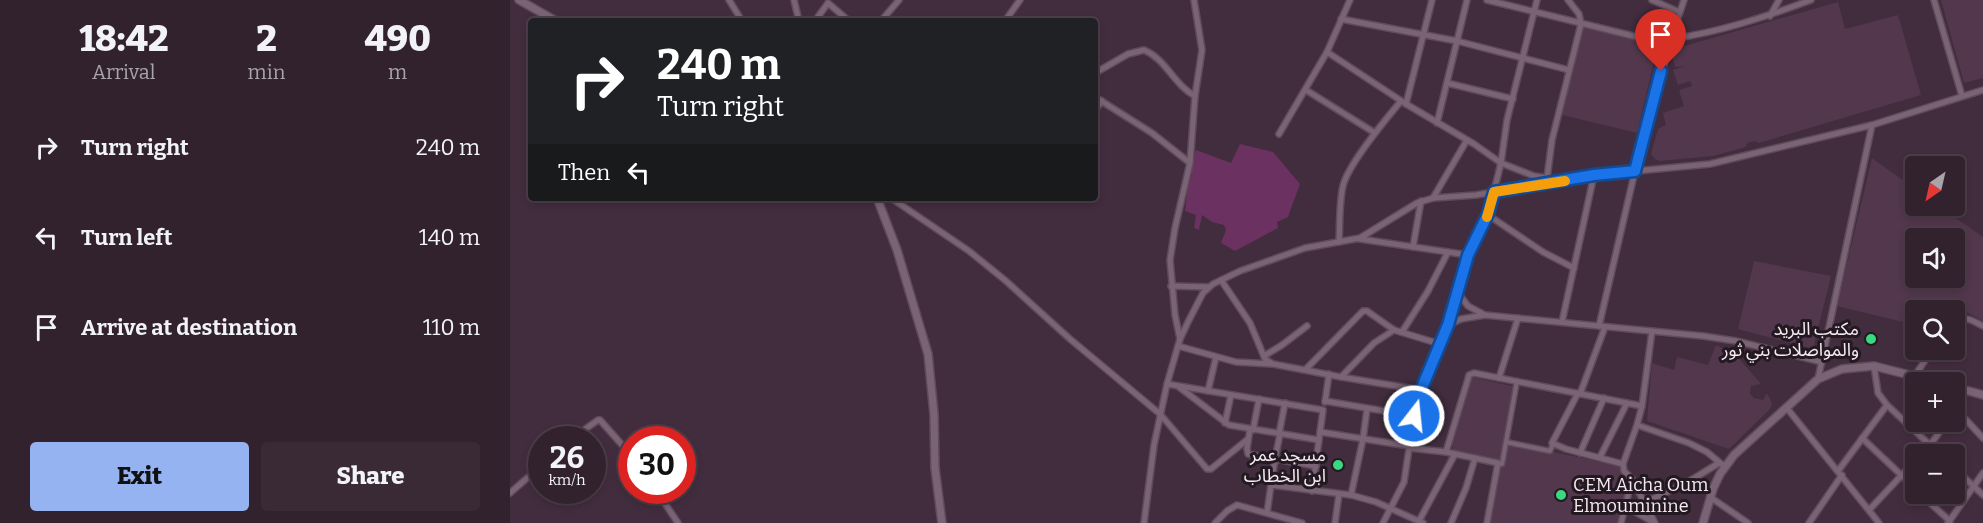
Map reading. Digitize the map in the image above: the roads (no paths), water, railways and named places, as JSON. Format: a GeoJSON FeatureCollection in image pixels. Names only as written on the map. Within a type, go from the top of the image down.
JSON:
{"type":"FeatureCollection","features":[{"type":"Feature","properties":{"kind":"street"},"geometry":{"type":"LineString","coordinates":[[519,0],[551,18]]}},
{"type":"Feature","properties":{"kind":"street"},"geometry":{"type":"LineString","coordinates":[[729,0],[740,18]]}},
{"type":"Feature","properties":{"kind":"street"},"geometry":{"type":"LineString","coordinates":[[794,0],[798,18]]}},
{"type":"Feature","properties":{"kind":"street"},"geometry":{"type":"LineString","coordinates":[[884,18],[899,0]]}},
{"type":"Feature","properties":{"kind":"street"},"geometry":{"type":"LineString","coordinates":[[1007,18],[1020,0]]}},
{"type":"Feature","properties":{"kind":"street"},"geometry":{"type":"LineString","coordinates":[[1179,342],[1171,286],[1171,249],[1190,163],[1195,96],[1202,50],[1194,0]]}},
{"type":"Feature","properties":{"kind":"street"},"geometry":{"type":"LineString","coordinates":[[1279,134],[1328,52],[1350,0]]}},
{"type":"Feature","properties":{"kind":"street"},"geometry":{"type":"LineString","coordinates":[[1339,242],[1344,181],[1375,133],[1403,103],[1432,0]]}},
{"type":"Feature","properties":{"kind":"street"},"geometry":{"type":"LineString","coordinates":[[1437,123],[1467,0]]}},
{"type":"Feature","properties":{"kind":"street"},"geometry":{"type":"LineString","coordinates":[[1487,0],[1581,24],[1670,42],[1770,16],[1811,0]]}},
{"type":"Feature","properties":{"kind":"street"},"geometry":{"type":"LineString","coordinates":[[1383,523],[1404,482],[1414,416],[1421,390],[1448,325],[1468,255],[1488,214],[1537,0]]}},
{"type":"Feature","properties":{"kind":"street"},"geometry":{"type":"LineString","coordinates":[[1548,181],[1550,148],[1581,24],[1579,14],[1568,0]]}},
{"type":"Feature","properties":{"kind":"street"},"geometry":{"type":"LineString","coordinates":[[1652,0],[1679,12]]}},
{"type":"Feature","properties":{"kind":"street"},"geometry":{"type":"LineString","coordinates":[[1506,442],[1550,451],[1554,437],[1579,393],[1602,326],[1635,171],[1670,42],[1684,0]]}},
{"type":"Feature","properties":{"kind":"street"},"geometry":{"type":"LineString","coordinates":[[1770,16],[1779,0]]}},
{"type":"Feature","properties":{"kind":"street"},"geometry":{"type":"LineString","coordinates":[[1934,0],[1962,96]]}},
{"type":"Feature","properties":{"kind":"street"},"geometry":{"type":"LineString","coordinates":[[817,18],[829,2],[846,18]]}},
{"type":"Feature","properties":{"kind":"street"},"geometry":{"type":"LineString","coordinates":[[1341,19],[1457,41],[1569,70]]}},
{"type":"Feature","properties":{"kind":"street"},"geometry":{"type":"LineString","coordinates":[[1098,71],[1128,54],[1146,50],[1158,60],[1180,86],[1195,96]]}},
{"type":"Feature","properties":{"kind":"street"},"geometry":{"type":"LineString","coordinates":[[1328,52],[1403,103],[1467,140],[1501,163],[1548,181]]}},
{"type":"Feature","properties":{"kind":"street"},"geometry":{"type":"LineString","coordinates":[[1447,83],[1513,99]]}},
{"type":"Feature","properties":{"kind":"street"},"geometry":{"type":"LineString","coordinates":[[1306,90],[1375,133]]}},
{"type":"Feature","properties":{"kind":"street"},"geometry":{"type":"LineString","coordinates":[[1360,238],[1397,214],[1421,201],[1433,198],[1476,195],[1594,175],[1710,164],[1872,125],[1983,90]]}},
{"type":"Feature","properties":{"kind":"street"},"geometry":{"type":"LineString","coordinates":[[1098,99],[1152,133],[1190,163]]}},
{"type":"Feature","properties":{"kind":"street"},"geometry":{"type":"LineString","coordinates":[[1098,106],[1102,101]]}},
{"type":"Feature","properties":{"kind":"street"},"geometry":{"type":"LineString","coordinates":[[1818,380],[1872,125]]}},
{"type":"Feature","properties":{"kind":"street"},"geometry":{"type":"LineString","coordinates":[[1433,198],[1467,140]]}},
{"type":"Feature","properties":{"kind":"street"},"geometry":{"type":"LineString","coordinates":[[1562,322],[1594,175]]}},
{"type":"Feature","properties":{"kind":"street"},"geometry":{"type":"LineString","coordinates":[[878,201],[897,250],[928,354],[935,468],[942,523]]}},
{"type":"Feature","properties":{"kind":"street"},"geometry":{"type":"LineString","coordinates":[[895,201],[979,259],[1160,414],[1208,470],[1248,440]]}},
{"type":"Feature","properties":{"kind":"street"},"geometry":{"type":"LineString","coordinates":[[1413,247],[1421,201]]}},
{"type":"Feature","properties":{"kind":"street"},"geometry":{"type":"LineString","coordinates":[[1488,214],[1543,252],[1574,268]]}},
{"type":"Feature","properties":{"kind":"street"},"geometry":{"type":"LineString","coordinates":[[1144,523],[1154,445],[1167,384],[1179,342],[1208,287],[1305,248],[1360,238],[1468,255]]}},
{"type":"Feature","properties":{"kind":"street"},"geometry":{"type":"LineString","coordinates":[[1402,332],[1428,291],[1448,252]]}},
{"type":"Feature","properties":{"kind":"street"},"geometry":{"type":"LineString","coordinates":[[1221,280],[1250,323],[1263,356],[1273,364]]}},
{"type":"Feature","properties":{"kind":"street"},"geometry":{"type":"LineString","coordinates":[[1171,286],[1208,287]]}},
{"type":"Feature","properties":{"kind":"street"},"geometry":{"type":"LineString","coordinates":[[1458,293],[1468,306],[1485,315]]}},
{"type":"Feature","properties":{"kind":"street"},"geometry":{"type":"LineString","coordinates":[[1306,369],[1363,311],[1367,311],[1394,330],[1440,344]]}},
{"type":"Feature","properties":{"kind":"street"},"geometry":{"type":"LineString","coordinates":[[1448,325],[1485,315],[1562,322],[1726,339],[1822,362]]}},
{"type":"Feature","properties":{"kind":"street"},"geometry":{"type":"LineString","coordinates":[[1499,378],[1518,318]]}},
{"type":"Feature","properties":{"kind":"street"},"geometry":{"type":"LineString","coordinates":[[1965,318],[1983,326]]}},
{"type":"Feature","properties":{"kind":"street"},"geometry":{"type":"LineString","coordinates":[[1263,356],[1307,326]]}},
{"type":"Feature","properties":{"kind":"street"},"geometry":{"type":"LineString","coordinates":[[1341,377],[1374,343],[1394,330]]}},
{"type":"Feature","properties":{"kind":"street"},"geometry":{"type":"LineString","coordinates":[[1652,331],[1642,406],[1623,469],[1632,479],[1654,523]]}},
{"type":"Feature","properties":{"kind":"street"},"geometry":{"type":"LineString","coordinates":[[1179,342],[1216,357],[1236,362],[1273,364],[1421,390]]}},
{"type":"Feature","properties":{"kind":"street"},"geometry":{"type":"LineString","coordinates":[[1208,391],[1216,357]]}},
{"type":"Feature","properties":{"kind":"street"},"geometry":{"type":"LineString","coordinates":[[1644,503],[1722,465],[1818,380],[1842,369],[1874,366],[1905,375]]}},
{"type":"Feature","properties":{"kind":"street"},"geometry":{"type":"LineString","coordinates":[[1874,366],[1878,393],[1887,405],[1928,444]]}},
{"type":"Feature","properties":{"kind":"street"},"geometry":{"type":"LineString","coordinates":[[1446,452],[1469,375],[1474,373],[1642,406]]}},
{"type":"Feature","properties":{"kind":"street"},"geometry":{"type":"LineString","coordinates":[[1312,491],[1329,374]]}},
{"type":"Feature","properties":{"kind":"street"},"geometry":{"type":"LineString","coordinates":[[1320,432],[1446,452],[1502,464],[1517,381]]}},
{"type":"Feature","properties":{"kind":"street"},"geometry":{"type":"LineString","coordinates":[[1167,384],[1323,410]]}},
{"type":"Feature","properties":{"kind":"street"},"geometry":{"type":"LineString","coordinates":[[1178,386],[1225,423],[1319,440]]}},
{"type":"Feature","properties":{"kind":"street"},"geometry":{"type":"LineString","coordinates":[[1965,390],[1983,395]]}},
{"type":"Feature","properties":{"kind":"street"},"geometry":{"type":"LineString","coordinates":[[1225,423],[1231,394]]}},
{"type":"Feature","properties":{"kind":"street"},"geometry":{"type":"LineString","coordinates":[[1580,453],[1604,398]]}},
{"type":"Feature","properties":{"kind":"street"},"geometry":{"type":"LineString","coordinates":[[1259,399],[1248,440],[1248,454],[1316,466]]}},
{"type":"Feature","properties":{"kind":"street"},"geometry":{"type":"LineString","coordinates":[[1325,401],[1414,416]]}},
{"type":"Feature","properties":{"kind":"street"},"geometry":{"type":"LineString","coordinates":[[1600,457],[1627,403]]}},
{"type":"Feature","properties":{"kind":"street"},"geometry":{"type":"LineString","coordinates":[[1267,513],[1284,404]]}},
{"type":"Feature","properties":{"kind":"street"},"geometry":{"type":"LineString","coordinates":[[1809,523],[1862,438],[1887,405]]}},
{"type":"Feature","properties":{"kind":"street"},"geometry":{"type":"LineString","coordinates":[[1786,407],[1879,523]]}},
{"type":"Feature","properties":{"kind":"street"},"geometry":{"type":"LineString","coordinates":[[1351,495],[1367,409]]}},
{"type":"Feature","properties":{"kind":"street"},"geometry":{"type":"LineString","coordinates":[[1965,419],[1983,438]]}},
{"type":"Feature","properties":{"kind":"street"},"geometry":{"type":"LineString","coordinates":[[587,426],[597,420],[605,426]]}},
{"type":"Feature","properties":{"kind":"street"},"geometry":{"type":"LineString","coordinates":[[1637,425],[1689,443],[1707,452],[1722,465]]}},
{"type":"Feature","properties":{"kind":"street"},"geometry":{"type":"LineString","coordinates":[[606,427],[618,440]]}},
{"type":"Feature","properties":{"kind":"street"},"geometry":{"type":"LineString","coordinates":[[1930,444],[1939,432]]}},
{"type":"Feature","properties":{"kind":"street"},"geometry":{"type":"LineString","coordinates":[[1862,438],[1905,479]]}},
{"type":"Feature","properties":{"kind":"street"},"geometry":{"type":"LineString","coordinates":[[1553,444],[1623,464]]}},
{"type":"Feature","properties":{"kind":"street"},"geometry":{"type":"LineString","coordinates":[[1271,485],[1351,495],[1390,508],[1421,522],[1455,454]]}},
{"type":"Feature","properties":{"kind":"street"},"geometry":{"type":"LineString","coordinates":[[1451,523],[1466,488],[1475,458]]}},
{"type":"Feature","properties":{"kind":"street"},"geometry":{"type":"LineString","coordinates":[[1486,523],[1499,465],[1496,463]]}},
{"type":"Feature","properties":{"kind":"street"},"geometry":{"type":"LineString","coordinates":[[1702,523],[1722,465]]}},
{"type":"Feature","properties":{"kind":"street"},"geometry":{"type":"LineString","coordinates":[[1869,510],[1905,472]]}},
{"type":"Feature","properties":{"kind":"street"},"geometry":{"type":"LineString","coordinates":[[1930,504],[1949,522],[1983,473]]}},
{"type":"Feature","properties":{"kind":"street"},"geometry":{"type":"LineString","coordinates":[[510,493],[528,477]]}},
{"type":"Feature","properties":{"kind":"street"},"geometry":{"type":"LineString","coordinates":[[1965,478],[1983,495]]}},
{"type":"Feature","properties":{"kind":"street"},"geometry":{"type":"LineString","coordinates":[[1621,523],[1632,479]]}},
{"type":"Feature","properties":{"kind":"street"},"geometry":{"type":"LineString","coordinates":[[1335,523],[1339,495]]}},
{"type":"Feature","properties":{"kind":"street"},"geometry":{"type":"LineString","coordinates":[[1710,497],[1748,523]]}},
{"type":"Feature","properties":{"kind":"street"},"geometry":{"type":"LineString","coordinates":[[665,504],[678,523]]}},
{"type":"Feature","properties":{"kind":"street"},"geometry":{"type":"LineString","coordinates":[[1215,523],[1237,505],[1302,523]]}},
{"type":"Feature","properties":{"kind":"street"},"geometry":{"type":"LineString","coordinates":[[1625,506],[1654,523]]}},
{"type":"Feature","properties":{"kind":"place","name":"مكتب البريد والمواصلات بني ثور"},"geometry":{"type":"Point","coordinates":[1871,339]}},
{"type":"Feature","properties":{"kind":"place","name":"مسجد عمر ابن الخطاب"},"geometry":{"type":"Point","coordinates":[1338,465]}},
{"type":"Feature","properties":{"kind":"place","name":"CEM Aicha Oum Elmouminine"},"geometry":{"type":"Point","coordinates":[1561,495]}}]}
